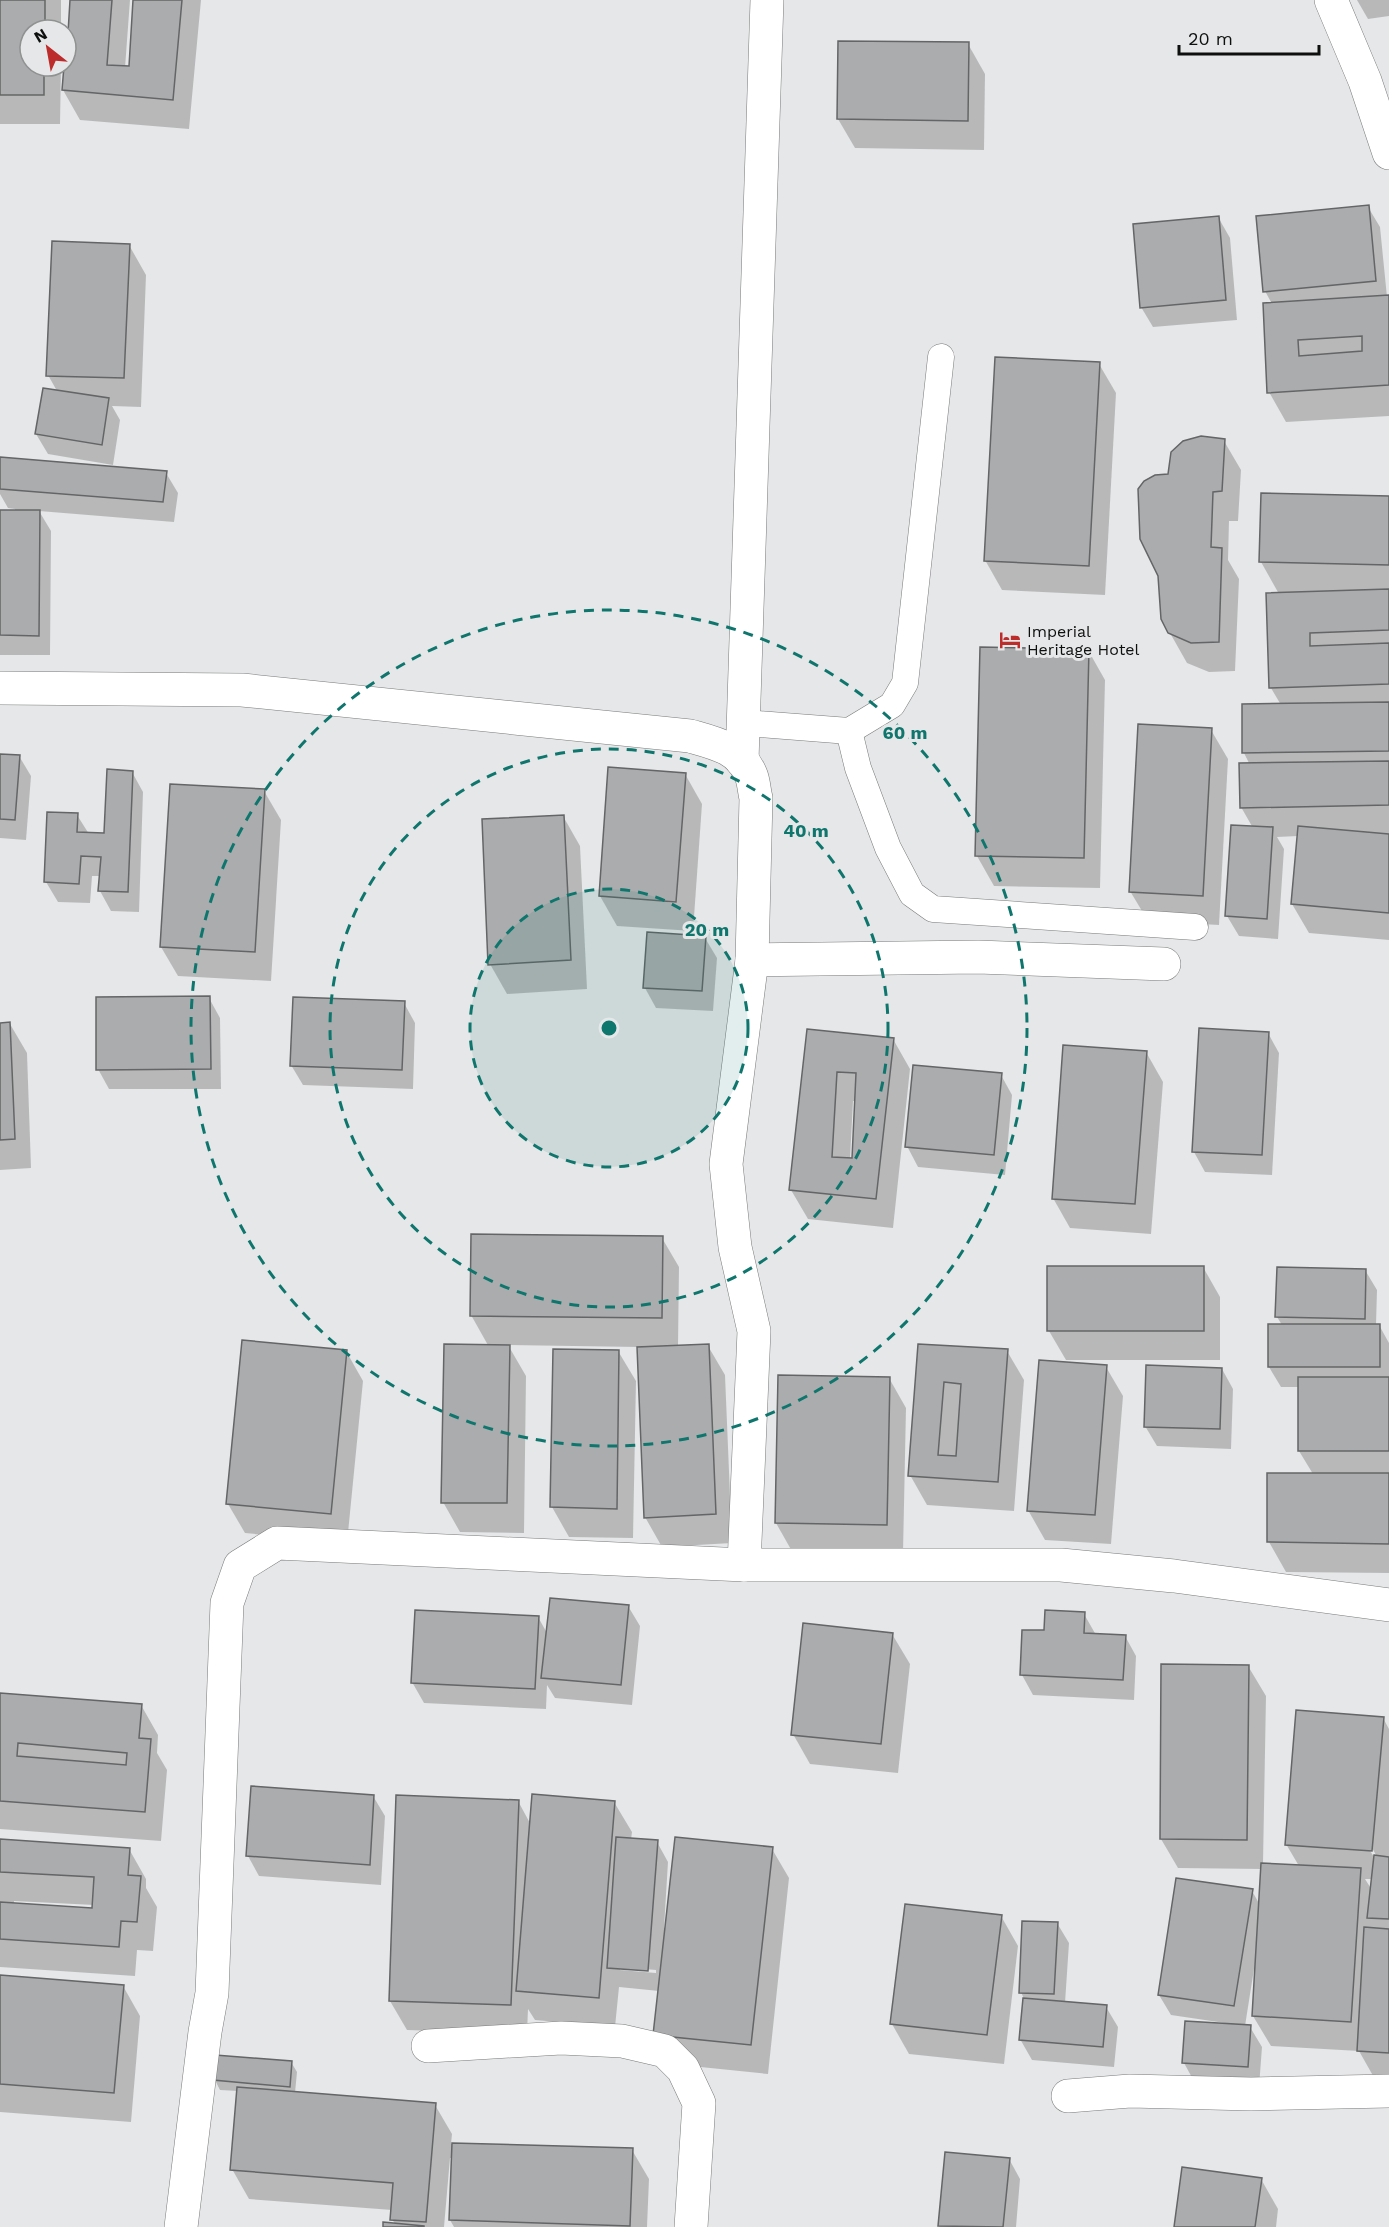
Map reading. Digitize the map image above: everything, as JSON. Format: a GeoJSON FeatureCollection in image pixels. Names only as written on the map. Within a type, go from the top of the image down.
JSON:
{"type":"FeatureCollection","features":[{"type":"Feature","properties":{"kind":"street"},"geometry":{"type":"LineString","coordinates":[[742,761],[767,0]]}},
{"type":"Feature","properties":{"kind":"street"},"geometry":{"type":"LineString","coordinates":[[1330,0],[1377,79],[1389,153]]}},
{"type":"Feature","properties":{"kind":"street"},"geometry":{"type":"LineString","coordinates":[[0,688],[242,690],[690,736],[724,745],[742,761],[752,776],[756,798],[752,960],[726,1164],[735,1247],[754,1331],[744,1564]]}},
{"type":"Feature","properties":{"kind":"street"},"geometry":{"type":"LineString","coordinates":[[752,960],[978,957],[1164,964]]}},
{"type":"Feature","properties":{"kind":"street"},"geometry":{"type":"LineString","coordinates":[[181,2227],[205,2032],[212,1993],[226,1603],[240,1566],[277,1543],[744,1564],[1062,1565],[1174,1576],[1389,1605]]}},
{"type":"Feature","properties":{"kind":"street"},"geometry":{"type":"LineString","coordinates":[[428,2046],[561,2038],[621,2041],[665,2051],[683,2069],[699,2103],[692,2227]]}},
{"type":"Feature","properties":{"kind":"street"},"geometry":{"type":"LineString","coordinates":[[1068,2096],[1130,2091],[1251,2094],[1389,2091]]}},
{"type":"Feature","properties":{"kind":"lane"},"geometry":{"type":"LineString","coordinates":[[745,723],[849,731],[892,705],[905,683],[941,357]]}},
{"type":"Feature","properties":{"kind":"lane"},"geometry":{"type":"LineString","coordinates":[[849,731],[858,768],[888,848],[912,894],[933,909],[1195,927]]}},
{"type":"Feature","properties":{"kind":"building"},"geometry":{"type":"Polygon","coordinates":[[[0,0],[45,0],[45,18],[18,18],[18,78],[44,78],[44,95],[0,95],[0,0]]]}},
{"type":"Feature","properties":{"kind":"building"},"geometry":{"type":"Polygon","coordinates":[[[70,0],[112,0],[107,65],[129,66],[133,0],[182,0],[173,100],[62,90],[63,78],[78,78],[78,18],[69,18],[70,0]]]}},
{"type":"Feature","properties":{"kind":"building"},"geometry":{"type":"Polygon","coordinates":[[[838,41],[969,42],[968,121],[837,119],[838,41]]]}},
{"type":"Feature","properties":{"kind":"building"},"geometry":{"type":"Polygon","coordinates":[[[1369,205],[1376,281],[1263,292],[1256,216],[1369,205]]]}},
{"type":"Feature","properties":{"kind":"building"},"geometry":{"type":"Polygon","coordinates":[[[1219,216],[1226,300],[1140,308],[1133,224],[1219,216]]]}},
{"type":"Feature","properties":{"kind":"building"},"geometry":{"type":"Polygon","coordinates":[[[52,241],[130,244],[124,378],[46,376],[52,241]]]}},
{"type":"Feature","properties":{"kind":"building"},"geometry":{"type":"Polygon","coordinates":[[[1389,295],[1389,385],[1267,393],[1263,303],[1389,295]],[[1362,336],[1298,340],[1299,356],[1362,351],[1362,336]]]}},
{"type":"Feature","properties":{"kind":"building"},"geometry":{"type":"Polygon","coordinates":[[[995,357],[1100,362],[1089,566],[984,561],[995,357]]]}},
{"type":"Feature","properties":{"kind":"building"},"geometry":{"type":"Polygon","coordinates":[[[43,388],[109,398],[102,445],[35,434],[43,388]]]}},
{"type":"Feature","properties":{"kind":"building"},"geometry":{"type":"Polygon","coordinates":[[[1201,436],[1225,439],[1222,491],[1213,492],[1211,547],[1222,548],[1219,642],[1191,643],[1168,633],[1161,619],[1158,576],[1140,539],[1138,489],[1144,481],[1155,475],[1168,474],[1171,452],[1183,441],[1201,436]]]}},
{"type":"Feature","properties":{"kind":"building"},"geometry":{"type":"Polygon","coordinates":[[[0,457],[167,471],[163,502],[0,489],[0,457]]]}},
{"type":"Feature","properties":{"kind":"building"},"geometry":{"type":"Polygon","coordinates":[[[1261,493],[1389,496],[1389,565],[1259,562],[1261,493]]]}},
{"type":"Feature","properties":{"kind":"building"},"geometry":{"type":"Polygon","coordinates":[[[0,510],[40,510],[39,636],[0,635],[0,510]]]}},
{"type":"Feature","properties":{"kind":"building"},"geometry":{"type":"Polygon","coordinates":[[[1389,589],[1389,630],[1310,633],[1310,646],[1389,643],[1389,684],[1269,688],[1266,593],[1389,589]]]}},
{"type":"Feature","properties":{"kind":"building"},"geometry":{"type":"Polygon","coordinates":[[[980,647],[1089,649],[1084,858],[975,856],[980,647]]]}},
{"type":"Feature","properties":{"kind":"building"},"geometry":{"type":"Polygon","coordinates":[[[1389,702],[1389,751],[1242,753],[1242,704],[1389,702]]]}},
{"type":"Feature","properties":{"kind":"building"},"geometry":{"type":"Polygon","coordinates":[[[1138,724],[1212,728],[1203,896],[1129,892],[1138,724]]]}},
{"type":"Feature","properties":{"kind":"building"},"geometry":{"type":"Polygon","coordinates":[[[0,754],[20,755],[15,820],[0,819],[0,754]]]}},
{"type":"Feature","properties":{"kind":"building"},"geometry":{"type":"Polygon","coordinates":[[[1389,761],[1389,805],[1240,808],[1239,763],[1389,761]]]}},
{"type":"Feature","properties":{"kind":"building"},"geometry":{"type":"Polygon","coordinates":[[[608,767],[686,773],[676,902],[599,896],[608,767]]]}},
{"type":"Feature","properties":{"kind":"building"},"geometry":{"type":"Polygon","coordinates":[[[107,769],[133,771],[128,892],[98,891],[101,857],[81,856],[79,884],[44,882],[47,812],[78,813],[77,832],[104,833],[107,769]]]}},
{"type":"Feature","properties":{"kind":"building"},"geometry":{"type":"Polygon","coordinates":[[[170,784],[265,789],[255,952],[160,947],[170,784]]]}},
{"type":"Feature","properties":{"kind":"building"},"geometry":{"type":"Polygon","coordinates":[[[564,815],[571,960],[488,965],[482,819],[564,815]]]}},
{"type":"Feature","properties":{"kind":"building"},"geometry":{"type":"Polygon","coordinates":[[[1231,825],[1273,827],[1267,919],[1225,916],[1231,825]]]}},
{"type":"Feature","properties":{"kind":"building"},"geometry":{"type":"Polygon","coordinates":[[[1298,826],[1389,834],[1389,913],[1291,904],[1298,826]]]}},
{"type":"Feature","properties":{"kind":"building"},"geometry":{"type":"Polygon","coordinates":[[[647,932],[706,936],[702,991],[643,988],[647,932]]]}},
{"type":"Feature","properties":{"kind":"building"},"geometry":{"type":"Polygon","coordinates":[[[210,996],[211,1069],[96,1070],[96,997],[210,996]]]}},
{"type":"Feature","properties":{"kind":"building"},"geometry":{"type":"Polygon","coordinates":[[[293,997],[405,1001],[402,1070],[290,1066],[293,997]]]}},
{"type":"Feature","properties":{"kind":"building"},"geometry":{"type":"Polygon","coordinates":[[[10,1022],[15,1139],[0,1140],[0,1023],[10,1022]]]}},
{"type":"Feature","properties":{"kind":"building"},"geometry":{"type":"Polygon","coordinates":[[[1199,1028],[1269,1032],[1262,1155],[1192,1152],[1199,1028]]]}},
{"type":"Feature","properties":{"kind":"building"},"geometry":{"type":"Polygon","coordinates":[[[807,1029],[894,1038],[876,1199],[789,1190],[807,1029]],[[837,1072],[832,1157],[852,1158],[856,1073],[837,1072]]]}},
{"type":"Feature","properties":{"kind":"building"},"geometry":{"type":"Polygon","coordinates":[[[1063,1045],[1147,1051],[1135,1204],[1052,1199],[1063,1045]]]}},
{"type":"Feature","properties":{"kind":"building"},"geometry":{"type":"Polygon","coordinates":[[[913,1065],[1002,1073],[994,1155],[905,1147],[913,1065]]]}},
{"type":"Feature","properties":{"kind":"building"},"geometry":{"type":"Polygon","coordinates":[[[471,1234],[663,1236],[662,1318],[470,1316],[471,1234]]]}},
{"type":"Feature","properties":{"kind":"building"},"geometry":{"type":"Polygon","coordinates":[[[1047,1266],[1204,1266],[1204,1331],[1047,1331],[1047,1266]]]}},
{"type":"Feature","properties":{"kind":"building"},"geometry":{"type":"Polygon","coordinates":[[[1277,1267],[1366,1269],[1365,1319],[1275,1317],[1277,1267]]]}},
{"type":"Feature","properties":{"kind":"building"},"geometry":{"type":"Polygon","coordinates":[[[1268,1324],[1380,1324],[1380,1367],[1268,1367],[1268,1324]]]}},
{"type":"Feature","properties":{"kind":"building"},"geometry":{"type":"Polygon","coordinates":[[[242,1340],[347,1350],[331,1514],[226,1504],[242,1340]]]}},
{"type":"Feature","properties":{"kind":"building"},"geometry":{"type":"Polygon","coordinates":[[[444,1344],[510,1345],[507,1503],[441,1503],[444,1344]]]}},
{"type":"Feature","properties":{"kind":"building"},"geometry":{"type":"Polygon","coordinates":[[[709,1344],[716,1514],[644,1518],[637,1347],[709,1344]]]}},
{"type":"Feature","properties":{"kind":"building"},"geometry":{"type":"Polygon","coordinates":[[[918,1344],[1008,1349],[998,1482],[908,1476],[918,1344]],[[944,1382],[938,1455],[956,1456],[961,1384],[944,1382]]]}},
{"type":"Feature","properties":{"kind":"building"},"geometry":{"type":"Polygon","coordinates":[[[553,1349],[619,1350],[617,1509],[550,1507],[553,1349]]]}},
{"type":"Feature","properties":{"kind":"building"},"geometry":{"type":"Polygon","coordinates":[[[1039,1360],[1107,1365],[1095,1515],[1027,1511],[1039,1360]]]}},
{"type":"Feature","properties":{"kind":"building"},"geometry":{"type":"Polygon","coordinates":[[[1146,1365],[1222,1368],[1220,1429],[1144,1427],[1146,1365]]]}},
{"type":"Feature","properties":{"kind":"building"},"geometry":{"type":"Polygon","coordinates":[[[778,1375],[890,1377],[887,1525],[775,1523],[778,1375]]]}},
{"type":"Feature","properties":{"kind":"building"},"geometry":{"type":"Polygon","coordinates":[[[1298,1377],[1389,1377],[1389,1451],[1298,1451],[1298,1377]]]}},
{"type":"Feature","properties":{"kind":"building"},"geometry":{"type":"Polygon","coordinates":[[[1267,1473],[1389,1473],[1389,1544],[1267,1542],[1267,1473]]]}},
{"type":"Feature","properties":{"kind":"building"},"geometry":{"type":"Polygon","coordinates":[[[550,1598],[629,1605],[621,1685],[541,1678],[550,1598]]]}},
{"type":"Feature","properties":{"kind":"building"},"geometry":{"type":"Polygon","coordinates":[[[415,1610],[539,1616],[535,1689],[411,1683],[415,1610]]]}},
{"type":"Feature","properties":{"kind":"building"},"geometry":{"type":"Polygon","coordinates":[[[1045,1610],[1085,1612],[1084,1633],[1126,1635],[1123,1680],[1020,1675],[1022,1630],[1044,1630],[1045,1610]]]}},
{"type":"Feature","properties":{"kind":"building"},"geometry":{"type":"Polygon","coordinates":[[[803,1623],[893,1633],[881,1744],[791,1735],[803,1623]]]}},
{"type":"Feature","properties":{"kind":"building"},"geometry":{"type":"Polygon","coordinates":[[[1161,1664],[1249,1665],[1247,1840],[1160,1839],[1161,1664]]]}},
{"type":"Feature","properties":{"kind":"building"},"geometry":{"type":"Polygon","coordinates":[[[0,1693],[142,1704],[139,1738],[151,1739],[145,1812],[0,1801],[0,1693]],[[18,1743],[17,1756],[126,1765],[127,1753],[18,1743]]]}},
{"type":"Feature","properties":{"kind":"building"},"geometry":{"type":"Polygon","coordinates":[[[1296,1710],[1384,1717],[1372,1851],[1285,1845],[1296,1710]]]}},
{"type":"Feature","properties":{"kind":"building"},"geometry":{"type":"Polygon","coordinates":[[[251,1786],[374,1795],[370,1865],[246,1856],[251,1786]]]}},
{"type":"Feature","properties":{"kind":"building"},"geometry":{"type":"Polygon","coordinates":[[[532,1794],[615,1801],[599,1998],[516,1991],[532,1794]]]}},
{"type":"Feature","properties":{"kind":"building"},"geometry":{"type":"Polygon","coordinates":[[[396,1795],[519,1800],[511,2005],[389,2001],[396,1795]]]}},
{"type":"Feature","properties":{"kind":"building"},"geometry":{"type":"Polygon","coordinates":[[[616,1837],[658,1840],[648,1971],[607,1968],[616,1837]]]}},
{"type":"Feature","properties":{"kind":"building"},"geometry":{"type":"Polygon","coordinates":[[[675,1837],[773,1847],[751,2045],[653,2035],[675,1837]]]}},
{"type":"Feature","properties":{"kind":"building"},"geometry":{"type":"Polygon","coordinates":[[[0,1839],[130,1848],[128,1875],[141,1876],[137,1922],[121,1921],[119,1947],[0,1939],[0,1902],[92,1908],[94,1877],[0,1872],[0,1839]]]}},
{"type":"Feature","properties":{"kind":"building"},"geometry":{"type":"Polygon","coordinates":[[[1374,1855],[1389,1857],[1389,1919],[1367,1918],[1374,1855]]]}},
{"type":"Feature","properties":{"kind":"building"},"geometry":{"type":"Polygon","coordinates":[[[1261,1863],[1361,1868],[1351,2022],[1252,2016],[1261,1863]]]}},
{"type":"Feature","properties":{"kind":"building"},"geometry":{"type":"Polygon","coordinates":[[[1176,1878],[1253,1889],[1234,2006],[1158,1995],[1176,1878]]]}},
{"type":"Feature","properties":{"kind":"building"},"geometry":{"type":"Polygon","coordinates":[[[905,1904],[1002,1915],[987,2035],[890,2024],[905,1904]]]}},
{"type":"Feature","properties":{"kind":"building"},"geometry":{"type":"Polygon","coordinates":[[[1022,1921],[1058,1922],[1054,1994],[1019,1993],[1022,1921]]]}},
{"type":"Feature","properties":{"kind":"building"},"geometry":{"type":"Polygon","coordinates":[[[1364,1927],[1389,1929],[1389,2053],[1357,2051],[1364,1927]]]}},
{"type":"Feature","properties":{"kind":"building"},"geometry":{"type":"Polygon","coordinates":[[[0,1975],[124,1985],[114,2093],[0,2084],[0,1975]]]}},
{"type":"Feature","properties":{"kind":"building"},"geometry":{"type":"Polygon","coordinates":[[[1023,1998],[1107,2005],[1103,2047],[1019,2040],[1023,1998]]]}},
{"type":"Feature","properties":{"kind":"building"},"geometry":{"type":"Polygon","coordinates":[[[1185,2021],[1251,2025],[1248,2067],[1182,2063],[1185,2021]]]}},
{"type":"Feature","properties":{"kind":"building"},"geometry":{"type":"Polygon","coordinates":[[[215,2055],[292,2061],[290,2087],[213,2080],[215,2055]]]}},
{"type":"Feature","properties":{"kind":"building"},"geometry":{"type":"Polygon","coordinates":[[[237,2087],[436,2103],[426,2222],[390,2220],[393,2183],[230,2170],[237,2087]]]}},
{"type":"Feature","properties":{"kind":"building"},"geometry":{"type":"Polygon","coordinates":[[[452,2143],[633,2148],[630,2226],[449,2220],[452,2143]]]}},
{"type":"Feature","properties":{"kind":"building"},"geometry":{"type":"Polygon","coordinates":[[[945,2152],[1010,2158],[1003,2227],[938,2226],[945,2152]]]}},
{"type":"Feature","properties":{"kind":"building"},"geometry":{"type":"Polygon","coordinates":[[[1182,2167],[1262,2178],[1255,2227],[1174,2227],[1182,2167]]]}},
{"type":"Feature","properties":{"kind":"building"},"geometry":{"type":"Polygon","coordinates":[[[383,2222],[424,2226],[424,2227],[383,2227],[383,2222]]]}},
{"type":"Feature","properties":{"kind":"place","name":"Imperial Heritage Hotel"},"geometry":{"type":"Point","coordinates":[1010,640]}}]}
